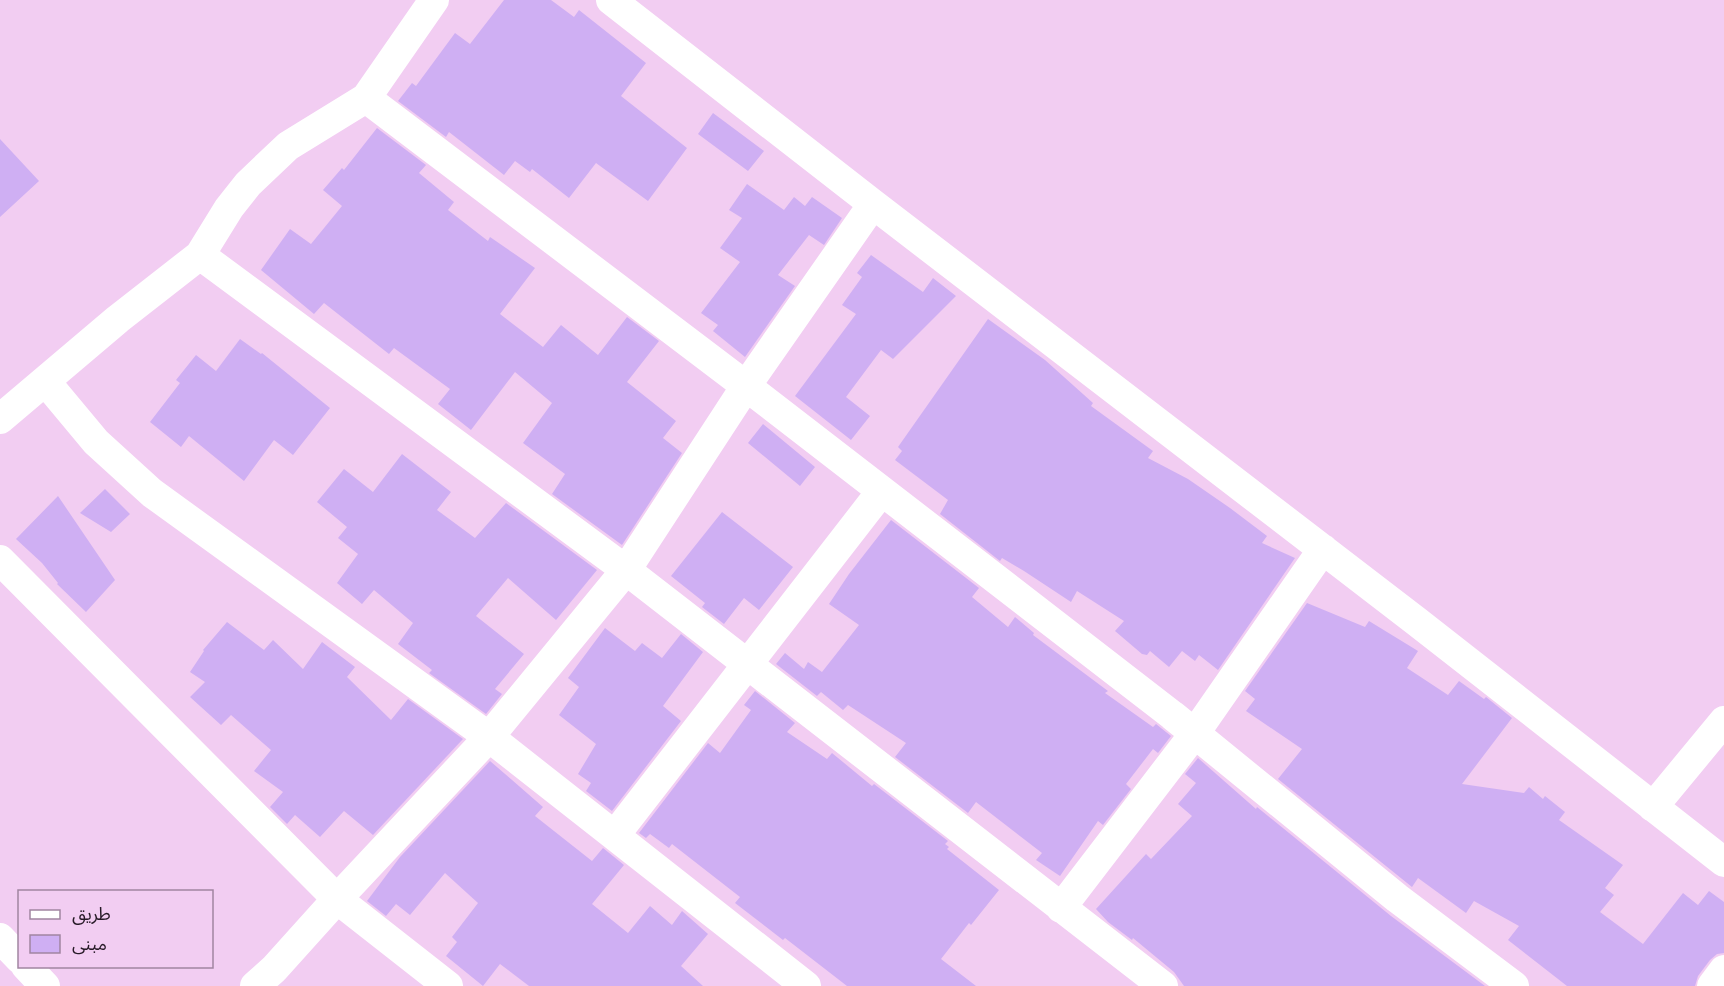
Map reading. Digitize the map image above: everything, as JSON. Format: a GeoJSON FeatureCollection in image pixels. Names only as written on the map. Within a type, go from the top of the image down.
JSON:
{"type":"FeatureCollection","features":[{"type":"Feature","properties":{"kind":"street"},"geometry":{"type":"LineString","coordinates":[[0,418],[46,382],[118,319],[200,255],[230,208],[249,184],[288,146],[366,98],[434,0]]}},
{"type":"Feature","properties":{"kind":"street"},"geometry":{"type":"LineString","coordinates":[[611,0],[1323,549],[1724,862]]}},
{"type":"Feature","properties":{"kind":"street"},"geometry":{"type":"LineString","coordinates":[[366,98],[746,386],[1195,733],[1397,898],[1514,986]]}},
{"type":"Feature","properties":{"kind":"street"},"geometry":{"type":"LineString","coordinates":[[255,986],[274,969],[337,898],[489,737],[626,570],[746,386],[873,204]]}},
{"type":"Feature","properties":{"kind":"street"},"geometry":{"type":"LineString","coordinates":[[200,255],[626,570],[1163,986]]}},
{"type":"Feature","properties":{"kind":"street"},"geometry":{"type":"LineString","coordinates":[[46,382],[96,442],[152,493],[489,737],[806,986]]}},
{"type":"Feature","properties":{"kind":"street"},"geometry":{"type":"LineString","coordinates":[[615,835],[881,492]]}},
{"type":"Feature","properties":{"kind":"street"},"geometry":{"type":"LineString","coordinates":[[1061,908],[1195,733],[1323,549]]}},
{"type":"Feature","properties":{"kind":"street"},"geometry":{"type":"LineString","coordinates":[[0,561],[337,898],[448,986]]}},
{"type":"Feature","properties":{"kind":"street"},"geometry":{"type":"LineString","coordinates":[[1653,807],[1724,721]]}},
{"type":"Feature","properties":{"kind":"street"},"geometry":{"type":"LineString","coordinates":[[0,938],[18,957]]}},
{"type":"Feature","properties":{"kind":"street"},"geometry":{"type":"LineString","coordinates":[[28,968],[45,986]]}},
{"type":"Feature","properties":{"kind":"street"},"geometry":{"type":"LineString","coordinates":[[1712,986],[1724,970]]}},
{"type":"Feature","properties":{"kind":"building"},"geometry":{"type":"Polygon","coordinates":[[[504,0],[551,0],[574,17],[579,10],[646,63],[621,96],[687,148],[648,201],[596,163],[569,198],[532,169],[530,172],[515,161],[504,175],[449,132],[446,137],[398,101],[412,83],[416,86],[455,33],[470,44],[504,0]]]}},
{"type":"Feature","properties":{"kind":"building"},"geometry":{"type":"Polygon","coordinates":[[[713,113],[764,151],[748,171],[698,134],[713,113]]]}},
{"type":"Feature","properties":{"kind":"building"},"geometry":{"type":"Polygon","coordinates":[[[377,128],[426,165],[419,173],[454,202],[448,210],[488,241],[490,237],[535,268],[500,314],[543,347],[561,325],[598,355],[627,317],[659,341],[627,382],[676,421],[663,438],[682,453],[622,545],[552,494],[565,474],[523,443],[552,403],[515,372],[471,430],[438,404],[450,389],[394,348],[389,354],[324,303],[314,314],[261,270],[290,229],[311,244],[342,206],[323,190],[342,168],[344,170],[377,128]]]}},
{"type":"Feature","properties":{"kind":"building"},"geometry":{"type":"Polygon","coordinates":[[[0,139],[39,181],[0,217],[0,139]]]}},
{"type":"Feature","properties":{"kind":"building"},"geometry":{"type":"Polygon","coordinates":[[[747,184],[784,210],[794,197],[805,206],[812,197],[842,218],[824,245],[809,235],[778,275],[795,286],[745,357],[713,331],[718,325],[701,313],[740,262],[720,248],[742,218],[729,210],[747,184]]]}},
{"type":"Feature","properties":{"kind":"building"},"geometry":{"type":"Polygon","coordinates":[[[871,255],[923,292],[933,278],[956,296],[893,359],[881,350],[846,397],[870,416],[851,440],[795,396],[856,314],[842,305],[862,277],[857,273],[871,255]]]}},
{"type":"Feature","properties":{"kind":"building"},"geometry":{"type":"Polygon","coordinates":[[[988,319],[1045,360],[1093,403],[1091,406],[1153,451],[1148,458],[1188,479],[1230,508],[1267,536],[1262,543],[1295,558],[1218,670],[1199,655],[1195,661],[1182,651],[1169,667],[1150,651],[1147,655],[1142,654],[1115,631],[1124,621],[1077,591],[1071,602],[1002,558],[1000,561],[940,514],[948,500],[895,460],[902,451],[898,447],[988,319]]]}},
{"type":"Feature","properties":{"kind":"building"},"geometry":{"type":"Polygon","coordinates":[[[240,339],[262,353],[330,408],[293,455],[274,440],[244,481],[189,436],[181,447],[150,422],[180,383],[176,380],[196,355],[216,371],[240,339]]]}},
{"type":"Feature","properties":{"kind":"building"},"geometry":{"type":"Polygon","coordinates":[[[763,424],[815,467],[800,486],[748,443],[763,424]]]}},
{"type":"Feature","properties":{"kind":"building"},"geometry":{"type":"Polygon","coordinates":[[[402,454],[451,492],[437,510],[475,538],[506,503],[597,570],[556,620],[508,578],[476,616],[524,654],[495,689],[502,694],[486,714],[429,673],[432,670],[398,644],[413,623],[374,590],[362,604],[337,583],[358,554],[338,538],[347,527],[317,502],[344,469],[373,492],[402,454]]]}},
{"type":"Feature","properties":{"kind":"building"},"geometry":{"type":"Polygon","coordinates":[[[105,489],[130,514],[111,532],[80,513],[105,489]]]}},
{"type":"Feature","properties":{"kind":"building"},"geometry":{"type":"Polygon","coordinates":[[[58,496],[115,580],[86,612],[57,584],[42,563],[16,539],[58,496]]]}},
{"type":"Feature","properties":{"kind":"building"},"geometry":{"type":"Polygon","coordinates":[[[722,512],[793,567],[759,610],[744,598],[724,624],[702,607],[705,603],[671,576],[722,512]]]}},
{"type":"Feature","properties":{"kind":"building"},"geometry":{"type":"Polygon","coordinates":[[[891,520],[979,588],[972,597],[1008,627],[1015,617],[1034,633],[1033,635],[1108,691],[1105,693],[1153,727],[1156,724],[1171,736],[1158,753],[1153,749],[1126,784],[1131,789],[1103,825],[1098,821],[1060,876],[1036,860],[1042,853],[976,802],[968,813],[895,757],[906,743],[848,705],[843,710],[821,692],[817,696],[776,664],[785,653],[804,669],[808,662],[822,672],[859,625],[829,604],[891,520]]]}},
{"type":"Feature","properties":{"kind":"building"},"geometry":{"type":"Polygon","coordinates":[[[1307,603],[1365,627],[1369,621],[1418,651],[1407,668],[1448,695],[1459,681],[1484,699],[1486,697],[1512,718],[1462,784],[1524,793],[1529,787],[1543,799],[1545,796],[1565,812],[1559,820],[1623,865],[1605,888],[1614,895],[1600,912],[1643,944],[1683,893],[1698,905],[1709,891],[1724,902],[1724,953],[1717,954],[1710,960],[1698,976],[1695,986],[1567,986],[1508,940],[1519,926],[1474,901],[1466,913],[1418,878],[1412,887],[1278,779],[1302,749],[1246,711],[1255,699],[1245,691],[1307,603]]]}},
{"type":"Feature","properties":{"kind":"building"},"geometry":{"type":"Polygon","coordinates":[[[227,622],[264,650],[273,640],[303,669],[322,642],[355,667],[347,677],[391,720],[408,699],[463,739],[373,835],[344,811],[320,837],[295,815],[287,824],[270,807],[283,792],[254,771],[271,750],[231,715],[221,725],[190,697],[205,682],[190,672],[203,650],[227,622]]]}},
{"type":"Feature","properties":{"kind":"building"},"geometry":{"type":"Polygon","coordinates":[[[605,628],[635,651],[642,643],[662,658],[681,634],[703,652],[663,706],[681,721],[612,811],[586,791],[591,783],[578,774],[596,744],[559,715],[579,687],[568,678],[605,628]]]}},
{"type":"Feature","properties":{"kind":"building"},"geometry":{"type":"Polygon","coordinates":[[[755,691],[795,723],[787,732],[827,759],[832,753],[872,786],[874,784],[948,841],[945,844],[949,847],[947,849],[999,890],[941,959],[976,986],[847,986],[735,903],[740,897],[672,844],[669,848],[650,834],[646,838],[639,833],[708,743],[720,753],[751,710],[744,705],[755,691]]]}},
{"type":"Feature","properties":{"kind":"building"},"geometry":{"type":"Polygon","coordinates":[[[1198,758],[1256,809],[1257,807],[1391,916],[1485,986],[1184,986],[1174,972],[1133,938],[1132,940],[1108,922],[1096,909],[1146,854],[1151,859],[1192,816],[1178,804],[1196,783],[1185,774],[1198,758]]]}},
{"type":"Feature","properties":{"kind":"building"},"geometry":{"type":"Polygon","coordinates":[[[490,761],[543,807],[535,816],[592,861],[603,848],[624,865],[592,904],[628,933],[650,906],[672,925],[682,911],[708,934],[681,966],[703,986],[529,986],[500,964],[483,986],[446,956],[457,942],[452,937],[478,903],[445,873],[410,915],[396,904],[386,916],[367,901],[400,857],[490,761]]]}}]}
